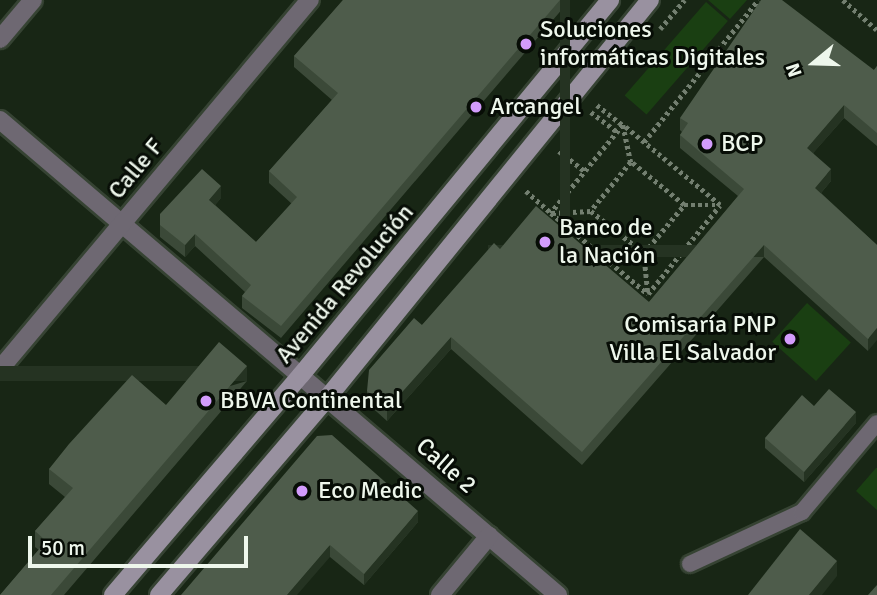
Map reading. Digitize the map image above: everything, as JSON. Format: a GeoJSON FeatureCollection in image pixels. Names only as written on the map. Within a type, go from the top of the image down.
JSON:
{"type":"FeatureCollection","features":[{"type":"Feature","properties":{"kind":"main road","name":"Avenida Revolución"},"geometry":{"type":"LineString","coordinates":[[113,595],[301,375],[610,0]]}},
{"type":"Feature","properties":{"kind":"main road"},"geometry":{"type":"LineString","coordinates":[[159,595],[328,397],[650,0]]}},
{"type":"Feature","properties":{"kind":"street"},"geometry":{"type":"LineString","coordinates":[[0,39],[33,0]]}},
{"type":"Feature","properties":{"kind":"street","name":"Calle F"},"geometry":{"type":"LineString","coordinates":[[0,369],[310,0]]}},
{"type":"Feature","properties":{"kind":"street","name":"Calle 2"},"geometry":{"type":"LineString","coordinates":[[0,120],[558,595]]}},
{"type":"Feature","properties":{"kind":"street"},"geometry":{"type":"LineString","coordinates":[[440,595],[489,536]]}},
{"type":"Feature","properties":{"kind":"lane"},"geometry":{"type":"LineString","coordinates":[[690,564],[802,512],[877,422]]}},
{"type":"Feature","properties":{"kind":"path"},"geometry":{"type":"LineString","coordinates":[[644,142],[758,0]]}},
{"type":"Feature","properties":{"kind":"path"},"geometry":{"type":"LineString","coordinates":[[843,0],[877,30]]}},
{"type":"Feature","properties":{"kind":"path"},"geometry":{"type":"LineString","coordinates":[[597,105],[720,205]]}},
{"type":"Feature","properties":{"kind":"path"},"geometry":{"type":"LineString","coordinates":[[592,112],[618,132]]}},
{"type":"Feature","properties":{"kind":"path"},"geometry":{"type":"LineString","coordinates":[[551,213],[623,125]]}},
{"type":"Feature","properties":{"kind":"path"},"geometry":{"type":"LineString","coordinates":[[623,125],[631,162],[684,205],[720,205]]}},
{"type":"Feature","properties":{"kind":"path"},"geometry":{"type":"LineString","coordinates":[[559,151],[585,171]]}},
{"type":"Feature","properties":{"kind":"path"},"geometry":{"type":"LineString","coordinates":[[592,211],[631,162]]}},
{"type":"Feature","properties":{"kind":"path"},"geometry":{"type":"LineString","coordinates":[[526,191],[648,293]]}},
{"type":"Feature","properties":{"kind":"path"},"geometry":{"type":"LineString","coordinates":[[644,253],[684,205]]}},
{"type":"Feature","properties":{"kind":"path"},"geometry":{"type":"LineString","coordinates":[[648,293],[720,205]]}},
{"type":"Feature","properties":{"kind":"path"},"geometry":{"type":"LineString","coordinates":[[551,213],[592,211],[644,253],[648,293]]}},
{"type":"Feature","properties":{"kind":"green space"},"geometry":{"type":"Polygon","coordinates":[[[708,0],[747,0],[730,19],[708,0]]]}},
{"type":"Feature","properties":{"kind":"green space"},"geometry":{"type":"Polygon","coordinates":[[[706,2],[728,21],[647,115],[625,96],[706,2]]]}},
{"type":"Feature","properties":{"kind":"green space"},"geometry":{"type":"Polygon","coordinates":[[[807,303],[851,342],[816,381],[772,342],[807,303]]]}},
{"type":"Feature","properties":{"kind":"green space"},"geometry":{"type":"Polygon","coordinates":[[[877,468],[877,510],[856,491],[877,468]]]}},
{"type":"Feature","properties":{"kind":"building"},"geometry":{"type":"Polygon","coordinates":[[[343,0],[560,0],[281,326],[242,296],[251,285],[195,234],[185,245],[160,225],[160,214],[202,169],[221,186],[209,200],[256,242],[297,197],[269,171],[338,93],[294,56],[343,0]]]}},
{"type":"Feature","properties":{"kind":"building"},"geometry":{"type":"Polygon","coordinates":[[[761,0],[782,0],[874,70],[877,66],[877,133],[844,105],[807,148],[831,169],[815,188],[877,245],[877,328],[868,339],[764,245],[582,452],[451,337],[387,409],[367,391],[369,370],[414,318],[422,325],[494,243],[500,249],[536,206],[649,302],[744,189],[680,135],[688,123],[680,118],[761,0]]]}},
{"type":"Feature","properties":{"kind":"building"},"geometry":{"type":"Polygon","coordinates":[[[219,342],[247,366],[51,595],[0,595],[46,541],[35,531],[73,488],[49,469],[69,444],[132,375],[166,405],[219,342]]]}},
{"type":"Feature","properties":{"kind":"building"},"geometry":{"type":"Polygon","coordinates":[[[829,389],[856,412],[804,472],[765,438],[802,395],[814,406],[829,389]]]}},
{"type":"Feature","properties":{"kind":"building"},"geometry":{"type":"Polygon","coordinates":[[[332,435],[418,511],[364,574],[330,545],[287,595],[181,595],[317,436],[332,435]]]}},
{"type":"Feature","properties":{"kind":"building"},"geometry":{"type":"Polygon","coordinates":[[[800,529],[837,561],[809,595],[748,595],[800,529]]]}},
{"type":"Feature","properties":{"kind":"building"},"geometry":{"type":"Polygon","coordinates":[[[877,585],[877,595],[868,595],[877,585]]]}},
{"type":"Feature","properties":{"kind":"place","name":"Soluciones informáticas Digitales"},"geometry":{"type":"Point","coordinates":[526,44]}},
{"type":"Feature","properties":{"kind":"place","name":"Arcangel"},"geometry":{"type":"Point","coordinates":[476,107]}},
{"type":"Feature","properties":{"kind":"place","name":"BCP"},"geometry":{"type":"Point","coordinates":[707,144]}},
{"type":"Feature","properties":{"kind":"place","name":"Banco de la Nación"},"geometry":{"type":"Point","coordinates":[545,242]}},
{"type":"Feature","properties":{"kind":"place","name":"Comisaría PNP Villa El Salvador"},"geometry":{"type":"Point","coordinates":[790,339]}},
{"type":"Feature","properties":{"kind":"place","name":"BBVA Continental"},"geometry":{"type":"Point","coordinates":[206,401]}},
{"type":"Feature","properties":{"kind":"place","name":"Eco Medic"},"geometry":{"type":"Point","coordinates":[302,491]}}]}
